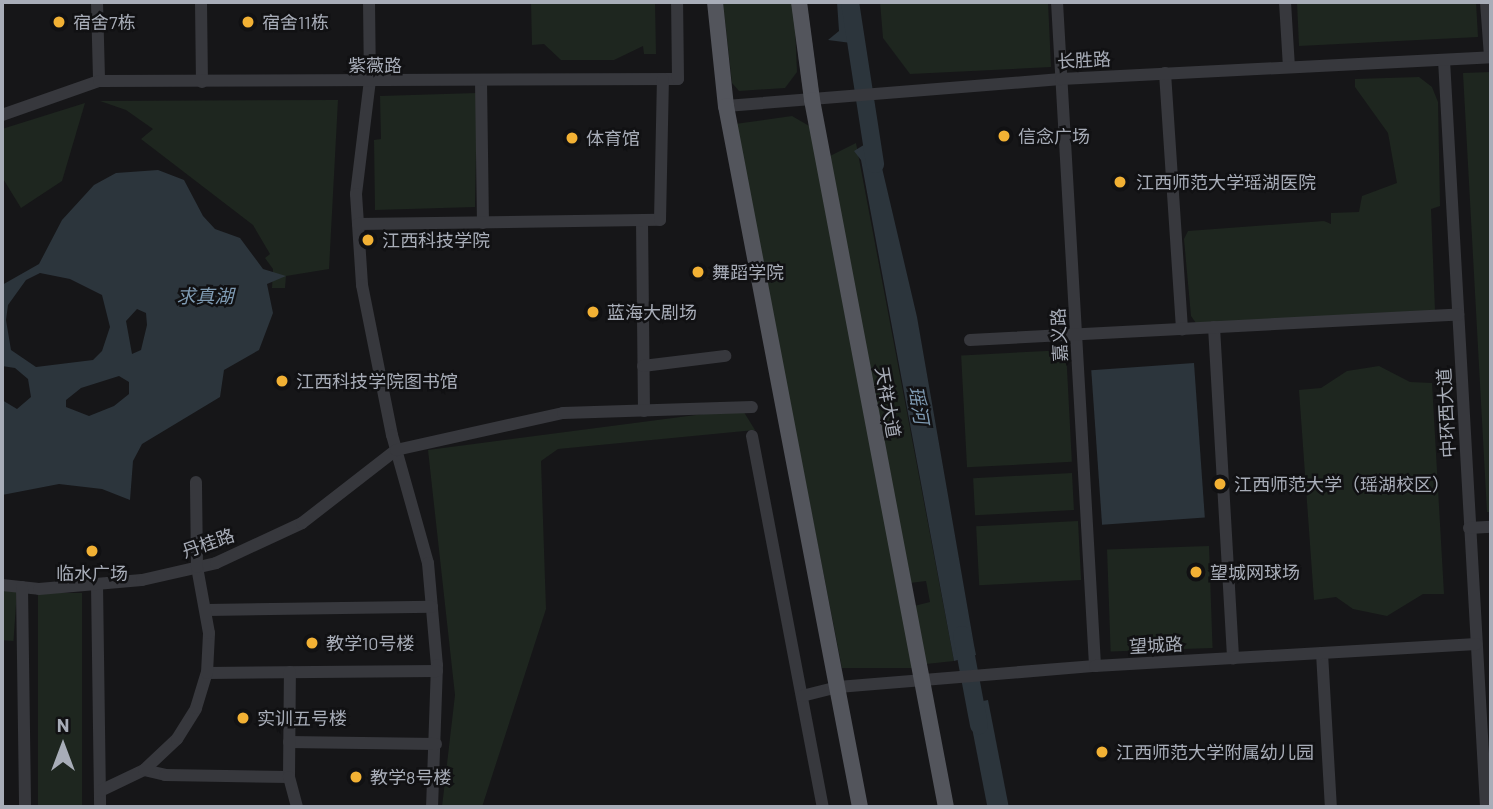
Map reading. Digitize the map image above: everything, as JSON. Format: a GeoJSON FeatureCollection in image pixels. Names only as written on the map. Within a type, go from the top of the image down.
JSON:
{"type":"FeatureCollection","features":[{"type":"Feature","properties":{"kind":"main road"},"geometry":{"type":"LineString","coordinates":[[715,2],[726,106],[860,807]]}},
{"type":"Feature","properties":{"kind":"main road","name":"天祥大道"},"geometry":{"type":"LineString","coordinates":[[799,2],[812,100],[929,680],[946,807]]}},
{"type":"Feature","properties":{"kind":"street"},"geometry":{"type":"LineString","coordinates":[[97,2],[99,81]]}},
{"type":"Feature","properties":{"kind":"street"},"geometry":{"type":"LineString","coordinates":[[201,2],[202,82]]}},
{"type":"Feature","properties":{"kind":"street"},"geometry":{"type":"LineString","coordinates":[[369,2],[369,82],[356,194],[362,285],[396,450],[428,563],[437,671],[432,807]]}},
{"type":"Feature","properties":{"kind":"street"},"geometry":{"type":"LineString","coordinates":[[358,224],[660,220],[663,79],[678,79],[677,2]]}},
{"type":"Feature","properties":{"kind":"street","name":"嘉义路"},"geometry":{"type":"LineString","coordinates":[[1057,2],[1095,666]]}},
{"type":"Feature","properties":{"kind":"street"},"geometry":{"type":"LineString","coordinates":[[1285,2],[1289,67]]}},
{"type":"Feature","properties":{"kind":"street"},"geometry":{"type":"LineString","coordinates":[[1486,2],[1490,57]]}},
{"type":"Feature","properties":{"kind":"street","name":"长胜路"},"geometry":{"type":"LineString","coordinates":[[726,106],[1061,79],[1490,57]]}},
{"type":"Feature","properties":{"kind":"street","name":"中环西大道"},"geometry":{"type":"LineString","coordinates":[[1444,60],[1476,644],[1485,685],[1486,807]]}},
{"type":"Feature","properties":{"kind":"street"},"geometry":{"type":"LineString","coordinates":[[1165,73],[1182,329]]}},
{"type":"Feature","properties":{"kind":"street","name":"紫薇路"},"geometry":{"type":"LineString","coordinates":[[2,115],[99,81],[663,79]]}},
{"type":"Feature","properties":{"kind":"street"},"geometry":{"type":"LineString","coordinates":[[481,81],[482,223]]}},
{"type":"Feature","properties":{"kind":"street"},"geometry":{"type":"LineString","coordinates":[[642,221],[644,411]]}},
{"type":"Feature","properties":{"kind":"street"},"geometry":{"type":"LineString","coordinates":[[970,340],[1458,314]]}},
{"type":"Feature","properties":{"kind":"street"},"geometry":{"type":"LineString","coordinates":[[1214,327],[1233,658]]}},
{"type":"Feature","properties":{"kind":"street"},"geometry":{"type":"LineString","coordinates":[[643,366],[725,356]]}},
{"type":"Feature","properties":{"kind":"street"},"geometry":{"type":"LineString","coordinates":[[396,450],[563,413],[752,407]]}},
{"type":"Feature","properties":{"kind":"street"},"geometry":{"type":"LineString","coordinates":[[752,436],[823,807]]}},
{"type":"Feature","properties":{"kind":"street","name":"丹桂路"},"geometry":{"type":"LineString","coordinates":[[2,585],[22,587],[142,580],[197,567],[302,523],[396,450]]}},
{"type":"Feature","properties":{"kind":"street"},"geometry":{"type":"LineString","coordinates":[[100,790],[144,770],[177,739],[196,708],[207,673],[207,610],[197,567],[196,482]]}},
{"type":"Feature","properties":{"kind":"street"},"geometry":{"type":"LineString","coordinates":[[1469,528],[1491,527]]}},
{"type":"Feature","properties":{"kind":"street"},"geometry":{"type":"LineString","coordinates":[[97,584],[100,807]]}},
{"type":"Feature","properties":{"kind":"street"},"geometry":{"type":"LineString","coordinates":[[22,587],[25,807]]}},
{"type":"Feature","properties":{"kind":"street"},"geometry":{"type":"LineString","coordinates":[[207,610],[432,607]]}},
{"type":"Feature","properties":{"kind":"street","name":"望城路"},"geometry":{"type":"LineString","coordinates":[[802,696],[838,687],[1095,666],[1476,644]]}},
{"type":"Feature","properties":{"kind":"street"},"geometry":{"type":"LineString","coordinates":[[1322,653],[1331,807]]}},
{"type":"Feature","properties":{"kind":"street"},"geometry":{"type":"LineString","coordinates":[[207,673],[437,671]]}},
{"type":"Feature","properties":{"kind":"street"},"geometry":{"type":"LineString","coordinates":[[290,673],[289,777],[297,807]]}},
{"type":"Feature","properties":{"kind":"street"},"geometry":{"type":"LineString","coordinates":[[289,743],[436,744]]}},
{"type":"Feature","properties":{"kind":"street"},"geometry":{"type":"LineString","coordinates":[[144,770],[165,775],[289,777]]}},
{"type":"Feature","properties":{"kind":"shaded area"},"geometry":{"type":"Polygon","coordinates":[[[531,2],[655,2],[656,54],[644,54],[643,46],[614,60],[561,60],[544,44],[532,45],[531,2]]]}},
{"type":"Feature","properties":{"kind":"shaded area"},"geometry":{"type":"Polygon","coordinates":[[[723,2],[794,2],[797,72],[785,88],[739,91],[732,83],[723,2]]]}},
{"type":"Feature","properties":{"kind":"shaded area"},"geometry":{"type":"Polygon","coordinates":[[[880,2],[1048,2],[1051,67],[910,74],[883,38],[880,2]]]}},
{"type":"Feature","properties":{"kind":"shaded area"},"geometry":{"type":"Polygon","coordinates":[[[1297,2],[1476,2],[1478,37],[1299,46],[1297,2]]]}},
{"type":"Feature","properties":{"kind":"shaded area"},"geometry":{"type":"Polygon","coordinates":[[[1491,72],[1491,512],[1487,512],[1463,73],[1491,72]]]}},
{"type":"Feature","properties":{"kind":"shaded area"},"geometry":{"type":"Polygon","coordinates":[[[1419,77],[1432,87],[1438,102],[1440,206],[1431,209],[1435,311],[1196,323],[1191,316],[1184,239],[1188,231],[1324,221],[1331,224],[1331,213],[1359,212],[1362,196],[1397,183],[1388,133],[1355,87],[1355,79],[1419,77]]]}},
{"type":"Feature","properties":{"kind":"shaded area"},"geometry":{"type":"Polygon","coordinates":[[[477,93],[475,207],[375,210],[374,140],[381,139],[380,96],[477,93]]]}},
{"type":"Feature","properties":{"kind":"shaded area"},"geometry":{"type":"Polygon","coordinates":[[[338,100],[329,269],[286,276],[285,288],[272,288],[273,269],[265,258],[270,254],[253,225],[141,139],[153,129],[126,110],[100,101],[338,100]]]}},
{"type":"Feature","properties":{"kind":"shaded area"},"geometry":{"type":"Polygon","coordinates":[[[85,103],[62,181],[21,208],[2,177],[2,129],[85,103]]]}},
{"type":"Feature","properties":{"kind":"shaded area"},"geometry":{"type":"Polygon","coordinates":[[[792,116],[811,127],[914,668],[842,668],[735,124],[792,116]]]}},
{"type":"Feature","properties":{"kind":"shaded area"},"geometry":{"type":"Polygon","coordinates":[[[856,143],[954,661],[926,664],[914,606],[930,602],[926,581],[910,583],[830,156],[856,143]]]}},
{"type":"Feature","properties":{"kind":"shaded area"},"geometry":{"type":"Polygon","coordinates":[[[1066,350],[1072,462],[967,467],[961,355],[1066,350]]]}},
{"type":"Feature","properties":{"kind":"shaded area"},"geometry":{"type":"Polygon","coordinates":[[[1379,366],[1410,382],[1432,383],[1444,594],[1423,594],[1387,616],[1353,609],[1336,597],[1314,600],[1299,390],[1321,388],[1347,371],[1379,366]]]}},
{"type":"Feature","properties":{"kind":"shaded area"},"geometry":{"type":"Polygon","coordinates":[[[742,409],[755,430],[558,449],[541,461],[546,609],[482,807],[442,807],[455,695],[428,450],[742,409]]]}},
{"type":"Feature","properties":{"kind":"shaded area"},"geometry":{"type":"Polygon","coordinates":[[[1072,473],[1074,510],[975,515],[973,478],[1072,473]]]}},
{"type":"Feature","properties":{"kind":"shaded area"},"geometry":{"type":"Polygon","coordinates":[[[1078,521],[1081,580],[979,585],[976,526],[1078,521]]]}},
{"type":"Feature","properties":{"kind":"shaded area"},"geometry":{"type":"Polygon","coordinates":[[[1209,546],[1213,648],[1111,651],[1107,550],[1209,546]]]}},
{"type":"Feature","properties":{"kind":"shaded area"},"geometry":{"type":"Polygon","coordinates":[[[2,590],[17,591],[13,641],[2,640],[2,590]]]}},
{"type":"Feature","properties":{"kind":"shaded area"},"geometry":{"type":"Polygon","coordinates":[[[38,593],[82,593],[82,807],[38,807],[38,593]]]}},
{"type":"Feature","properties":{"kind":"water"},"geometry":{"type":"Polygon","coordinates":[[[837,2],[856,2],[859,44],[828,40],[839,31],[837,2]]]}},
{"type":"Feature","properties":{"kind":"water"},"geometry":{"type":"Polygon","coordinates":[[[875,138],[917,317],[976,655],[954,661],[861,160],[854,151],[875,138]]]}},
{"type":"Feature","properties":{"kind":"water","name":"求真湖"},"geometry":{"type":"Polygon","coordinates":[[[158,170],[184,180],[203,216],[215,229],[240,238],[263,269],[286,276],[267,284],[273,313],[259,350],[224,370],[220,397],[142,444],[133,461],[130,500],[102,489],[59,484],[2,495],[2,400],[17,409],[31,397],[28,379],[15,368],[2,366],[2,285],[39,264],[62,220],[94,185],[116,173],[158,170]],[[40,273],[26,280],[8,305],[6,320],[11,350],[36,367],[93,360],[102,351],[110,327],[102,295],[70,279],[40,273]],[[137,309],[126,321],[132,354],[141,350],[147,325],[146,313],[137,309]],[[119,376],[81,388],[66,400],[66,407],[89,416],[114,406],[129,394],[129,382],[119,376]]]}},
{"type":"Feature","properties":{"kind":"water"},"geometry":{"type":"Polygon","coordinates":[[[1194,363],[1205,518],[1102,525],[1091,370],[1194,363]]]}},
{"type":"Feature","properties":{"kind":"water"},"geometry":{"type":"Polygon","coordinates":[[[988,700],[1009,807],[987,807],[967,704],[988,700]]]}},
{"type":"Feature","properties":{"kind":"waterway","name":"瑶河"},"geometry":{"type":"LineString","coordinates":[[850,2],[875,164]]}},
{"type":"Feature","properties":{"kind":"waterway","name":"瑶河"},"geometry":{"type":"LineString","coordinates":[[962,635],[979,725]]}},
{"type":"Feature","properties":{"kind":"place","name":"宿舍7栋"},"geometry":{"type":"Point","coordinates":[59,22]}},
{"type":"Feature","properties":{"kind":"place","name":"宿舍11栋"},"geometry":{"type":"Point","coordinates":[248,22]}},
{"type":"Feature","properties":{"kind":"place","name":"信念广场"},"geometry":{"type":"Point","coordinates":[1004,136]}},
{"type":"Feature","properties":{"kind":"place","name":"体育馆"},"geometry":{"type":"Point","coordinates":[572,138]}},
{"type":"Feature","properties":{"kind":"place","name":"江西师范大学瑶湖医院"},"geometry":{"type":"Point","coordinates":[1120,182]}},
{"type":"Feature","properties":{"kind":"place","name":"江西科技学院"},"geometry":{"type":"Point","coordinates":[368,240]}},
{"type":"Feature","properties":{"kind":"place","name":"舞蹈学院"},"geometry":{"type":"Point","coordinates":[698,272]}},
{"type":"Feature","properties":{"kind":"place","name":"蓝海大剧场"},"geometry":{"type":"Point","coordinates":[593,312]}},
{"type":"Feature","properties":{"kind":"place","name":"江西科技学院图书馆"},"geometry":{"type":"Point","coordinates":[282,381]}},
{"type":"Feature","properties":{"kind":"place","name":"江西师范大学（瑶湖校区）"},"geometry":{"type":"Point","coordinates":[1220,484]}},
{"type":"Feature","properties":{"kind":"place","name":"临水广场"},"geometry":{"type":"Point","coordinates":[92,551]}},
{"type":"Feature","properties":{"kind":"place","name":"望城网球场"},"geometry":{"type":"Point","coordinates":[1196,572]}},
{"type":"Feature","properties":{"kind":"place","name":"教学10号楼"},"geometry":{"type":"Point","coordinates":[312,643]}},
{"type":"Feature","properties":{"kind":"place","name":"实训五号楼"},"geometry":{"type":"Point","coordinates":[243,718]}},
{"type":"Feature","properties":{"kind":"place","name":"江西师范大学附属幼儿园"},"geometry":{"type":"Point","coordinates":[1102,752]}},
{"type":"Feature","properties":{"kind":"place","name":"教学8号楼"},"geometry":{"type":"Point","coordinates":[356,777]}}]}
